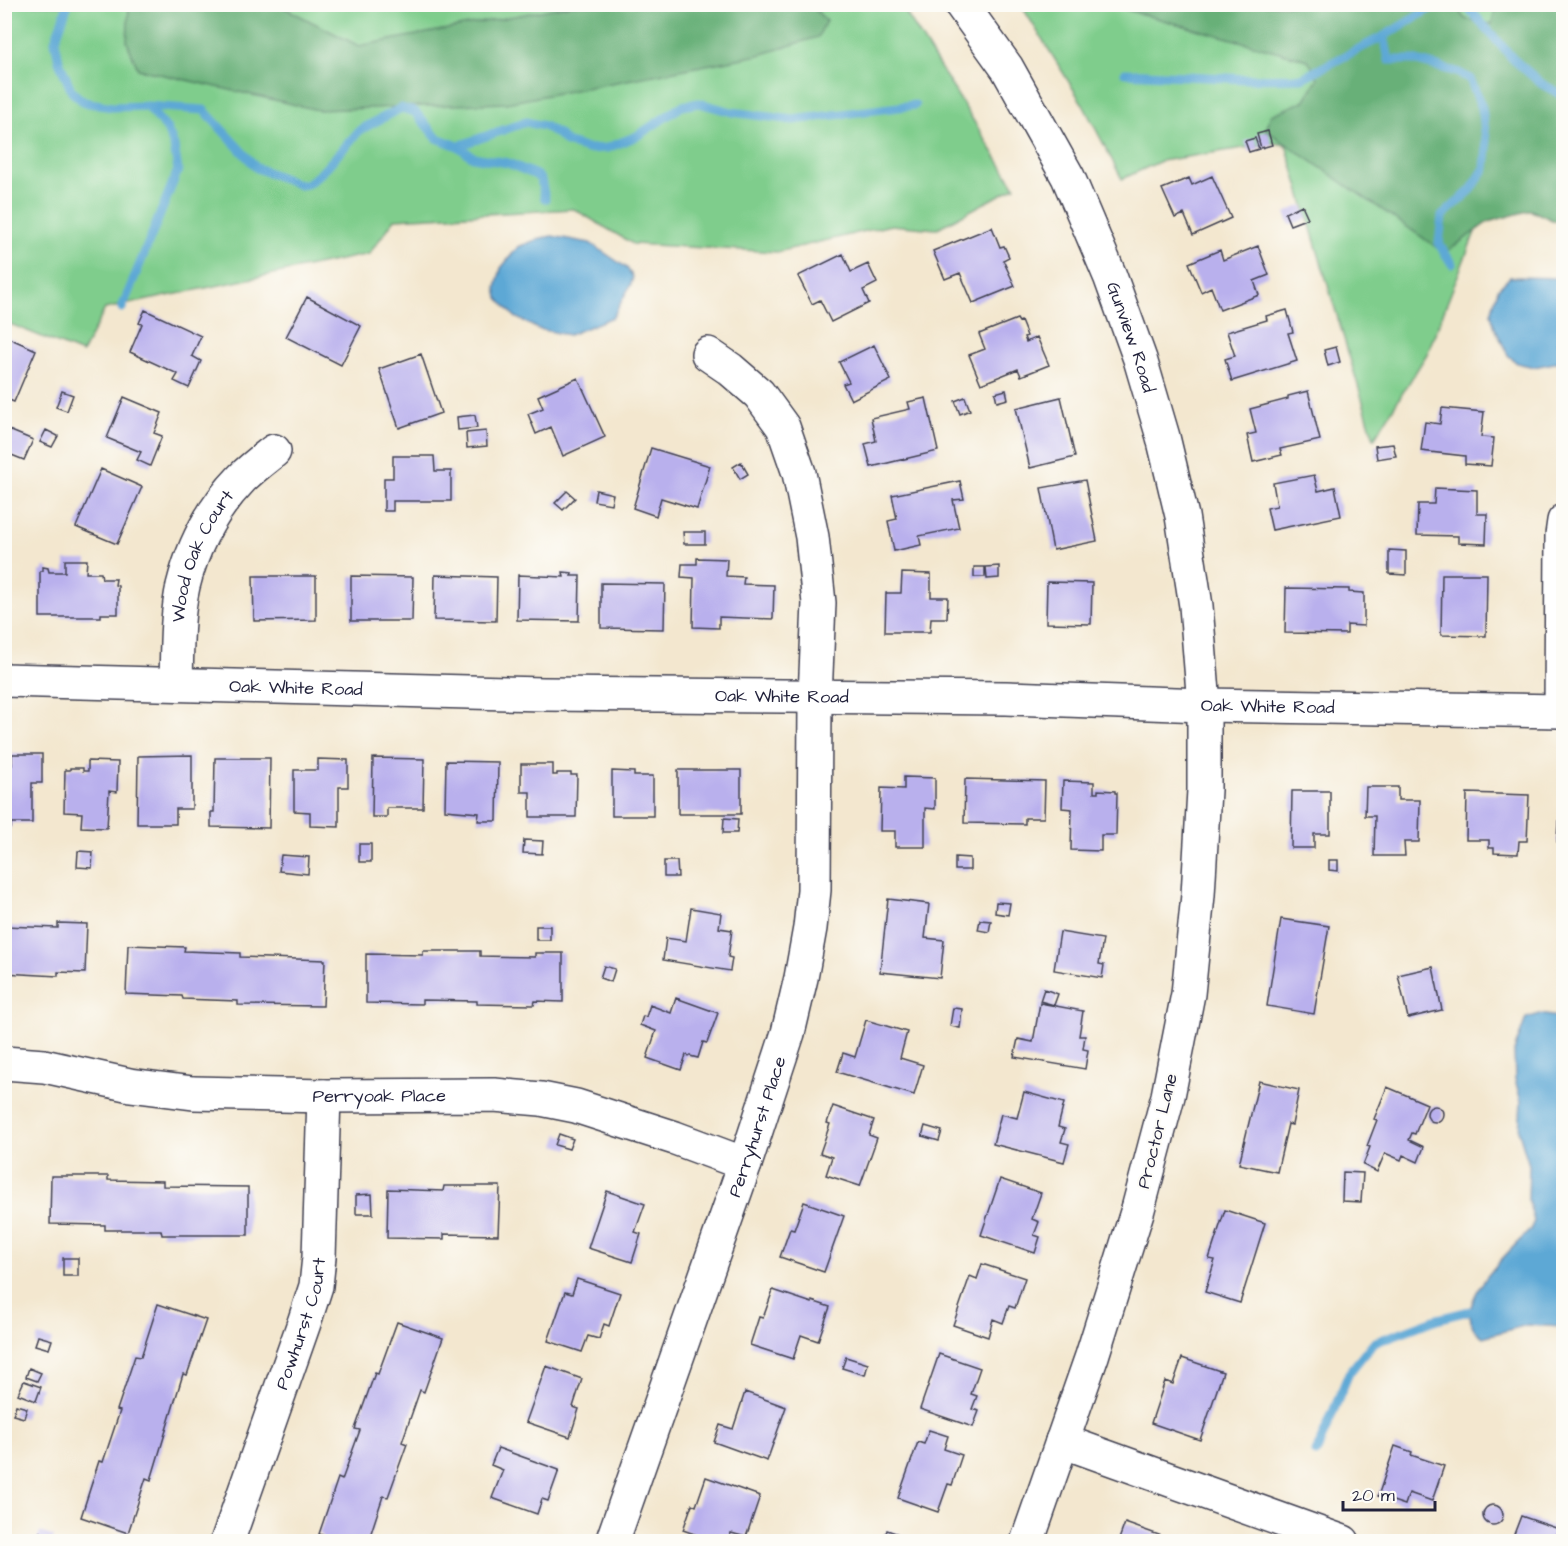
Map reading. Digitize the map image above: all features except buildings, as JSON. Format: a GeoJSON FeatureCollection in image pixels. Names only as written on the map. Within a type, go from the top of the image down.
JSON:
{"type":"FeatureCollection","features":[{"type":"Feature","properties":{"kind":"street","name":"Gunview Road"},"geometry":{"type":"LineString","coordinates":[[961,4],[1007,68],[1068,177],[1110,276],[1140,359],[1163,437],[1182,516],[1196,606],[1204,705]]}},
{"type":"Feature","properties":{"kind":"street","name":"Perryhurst Place"},"geometry":{"type":"LineString","coordinates":[[612,1542],[745,1164],[788,1034],[801,978],[814,890],[815,697],[819,603],[812,537],[799,473],[783,427],[759,394],[708,354]]}},
{"type":"Feature","properties":{"kind":"street","name":"Wood Oak Court"},"geometry":{"type":"LineString","coordinates":[[176,683],[183,587],[198,539],[216,509],[242,478],[274,451]]}},
{"type":"Feature","properties":{"kind":"street","name":"Oak White Road"},"geometry":{"type":"LineString","coordinates":[[4,680],[544,694],[1006,698],[1204,705],[1562,712],[1563,521]]}},
{"type":"Feature","properties":{"kind":"street","name":"Proctor Lane"},"geometry":{"type":"LineString","coordinates":[[1027,1542],[1092,1356],[1131,1232],[1168,1096],[1188,994],[1198,895],[1204,790],[1204,705]]}},
{"type":"Feature","properties":{"kind":"street","name":"Perryoak Place"},"geometry":{"type":"LineString","coordinates":[[4,1063],[44,1066],[130,1085],[193,1093],[324,1096],[494,1095],[540,1099],[576,1106],[675,1138],[745,1164]]}},
{"type":"Feature","properties":{"kind":"street","name":"Powhurst Court"},"geometry":{"type":"LineString","coordinates":[[227,1542],[315,1286],[321,1225],[324,1096]]}},
{"type":"Feature","properties":{"kind":"street"},"geometry":{"type":"LineString","coordinates":[[1062,1441],[1343,1542]]}},
{"type":"Feature","properties":{"kind":"green space"},"geometry":{"type":"Polygon","coordinates":[[[129,4],[279,5],[359,46],[572,5],[811,5],[826,21],[818,37],[759,55],[506,103],[318,110],[138,69],[127,42],[129,4]]]}},
{"type":"Feature","properties":{"kind":"green space"},"geometry":{"type":"Polygon","coordinates":[[[4,5],[901,5],[1015,187],[936,229],[891,225],[777,252],[633,244],[574,209],[395,219],[369,254],[105,309],[82,353],[5,322],[4,5]]]}},
{"type":"Feature","properties":{"kind":"green space"},"geometry":{"type":"Polygon","coordinates":[[[1021,5],[1563,5],[1563,220],[1526,210],[1479,222],[1427,354],[1374,439],[1286,145],[1275,143],[1161,161],[1122,179],[1082,103],[1021,5]]]}},
{"type":"Feature","properties":{"kind":"green space"},"geometry":{"type":"Polygon","coordinates":[[[1119,5],[1454,5],[1465,19],[1492,24],[1496,5],[1563,5],[1563,225],[1531,210],[1488,222],[1445,253],[1266,130],[1271,115],[1304,101],[1318,79],[1308,60],[1127,10],[1119,5]]]}},
{"type":"Feature","properties":{"kind":"water"},"geometry":{"type":"Polygon","coordinates":[[[552,236],[590,243],[627,268],[633,277],[631,284],[613,317],[569,335],[538,329],[515,317],[498,298],[496,288],[501,268],[518,247],[552,236]]]}},
{"type":"Feature","properties":{"kind":"water"},"geometry":{"type":"Polygon","coordinates":[[[1510,277],[1563,278],[1563,358],[1554,363],[1534,367],[1517,363],[1508,355],[1491,314],[1498,289],[1510,277]]]}},
{"type":"Feature","properties":{"kind":"water"},"geometry":{"type":"Polygon","coordinates":[[[1540,1014],[1563,1018],[1563,1327],[1527,1325],[1483,1337],[1473,1327],[1470,1315],[1472,1302],[1488,1275],[1530,1230],[1534,1221],[1528,1201],[1529,1165],[1519,1132],[1521,1102],[1515,1079],[1514,1051],[1526,1018],[1540,1014]]]}},
{"type":"Feature","properties":{"kind":"waterway"},"geometry":{"type":"LineString","coordinates":[[68,4],[55,41],[59,61],[72,92],[84,102],[112,107],[147,106],[204,110],[257,168],[300,185],[307,184],[321,173],[360,130],[401,108],[415,112],[437,138],[458,146],[473,157],[508,163],[536,175],[541,180],[545,199]]}},
{"type":"Feature","properties":{"kind":"waterway"},"geometry":{"type":"LineString","coordinates":[[1125,73],[1246,79],[1302,78],[1384,36],[1438,4]]}},
{"type":"Feature","properties":{"kind":"waterway"},"geometry":{"type":"LineString","coordinates":[[1465,4],[1513,59],[1542,84],[1564,96]]}},
{"type":"Feature","properties":{"kind":"waterway"},"geometry":{"type":"LineString","coordinates":[[1384,36],[1389,60],[1413,60],[1457,72],[1470,79],[1482,108],[1487,148],[1485,168],[1471,190],[1442,216],[1439,244],[1452,264]]}},
{"type":"Feature","properties":{"kind":"waterway"},"geometry":{"type":"LineString","coordinates":[[458,146],[526,122],[544,126],[566,142],[587,149],[607,148],[637,136],[682,106],[699,103],[732,112],[793,120],[915,105]]}},
{"type":"Feature","properties":{"kind":"waterway"},"geometry":{"type":"LineString","coordinates":[[122,308],[178,170],[174,146],[167,129],[147,106]]}},
{"type":"Feature","properties":{"kind":"waterway"},"geometry":{"type":"LineString","coordinates":[[1316,1453],[1349,1373],[1373,1343],[1437,1319],[1469,1311]]}}]}
